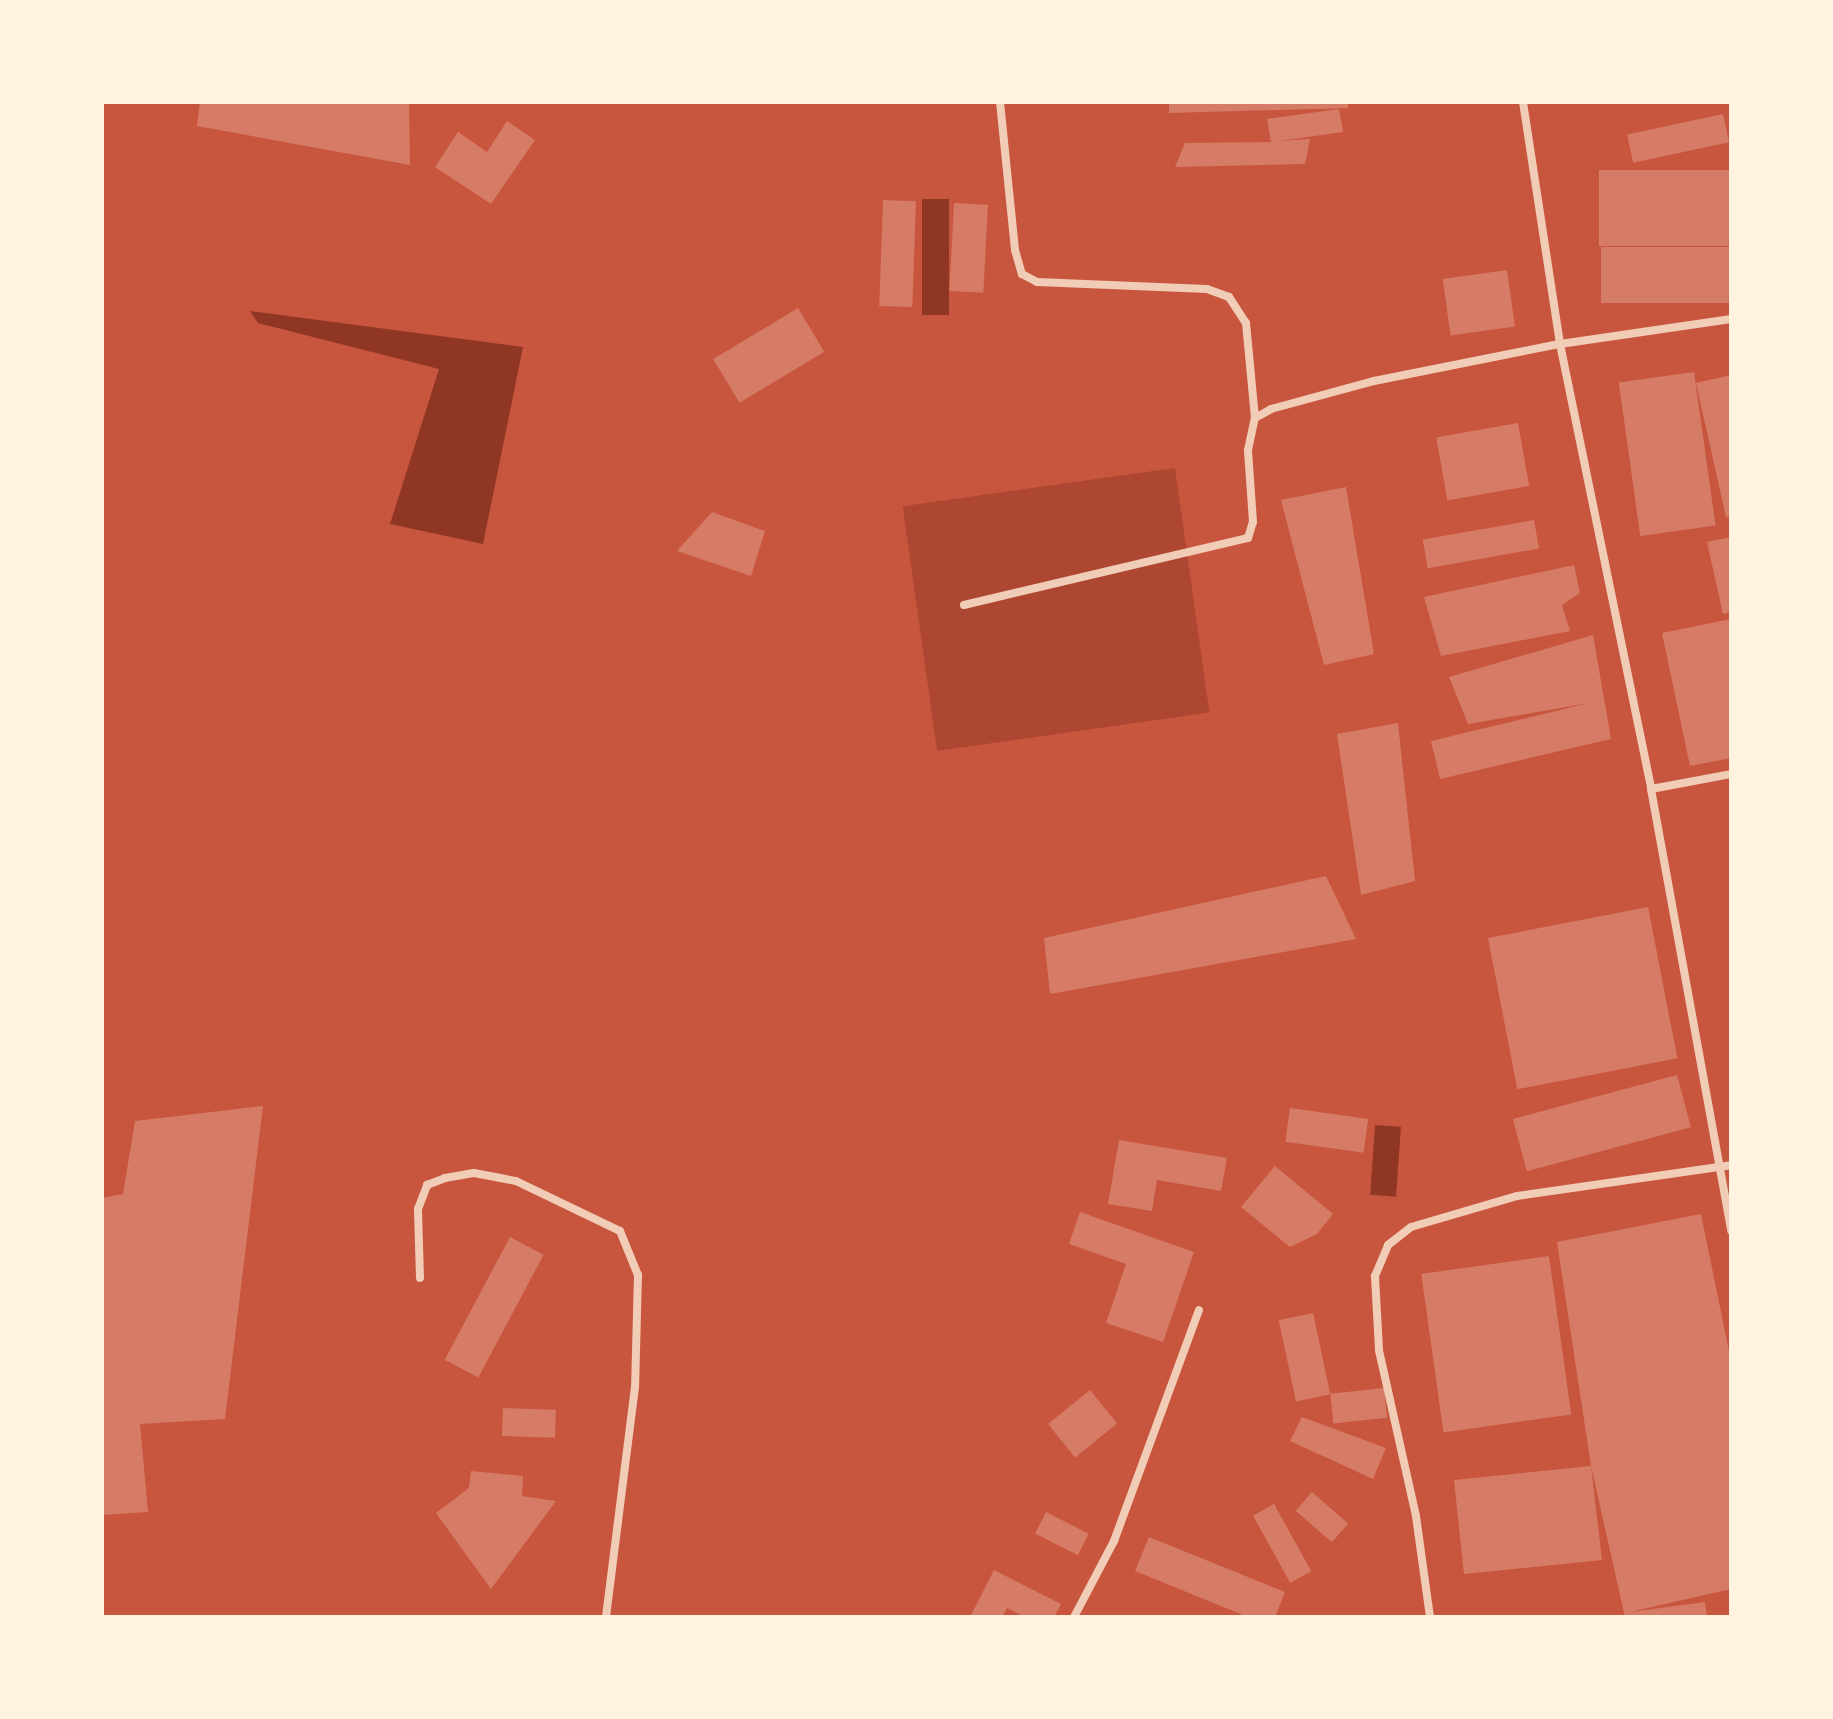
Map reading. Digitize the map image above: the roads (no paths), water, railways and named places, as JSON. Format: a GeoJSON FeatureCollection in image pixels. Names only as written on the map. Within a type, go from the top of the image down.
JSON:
{"type":"FeatureCollection","features":[{"type":"Feature","properties":{"kind":"street"},"geometry":{"type":"LineString","coordinates":[[964,605],[1248,538],[1253,522],[1248,450],[1255,418],[1246,323],[1229,297],[1207,289],[1037,282],[1022,274],[1015,250],[1000,102]]}},
{"type":"Feature","properties":{"kind":"street"},"geometry":{"type":"LineString","coordinates":[[1523,102],[1560,344],[1651,789],[1731,1231]]}},
{"type":"Feature","properties":{"kind":"street"},"geometry":{"type":"LineString","coordinates":[[1255,418],[1374,381],[1560,344],[1731,319]]}},
{"type":"Feature","properties":{"kind":"street"},"geometry":{"type":"LineString","coordinates":[[1651,789],[1731,774]]}},
{"type":"Feature","properties":{"kind":"street"},"geometry":{"type":"LineString","coordinates":[[1430,1617],[1416,1516],[1379,1350],[1375,1276],[1388,1245],[1411,1227],[1517,1196],[1731,1165]]}},
{"type":"Feature","properties":{"kind":"street"},"geometry":{"type":"LineString","coordinates":[[420,1278],[418,1209],[427,1185],[445,1178],[474,1173],[516,1181],[620,1231],[638,1275],[635,1387],[606,1617]]}},
{"type":"Feature","properties":{"kind":"street"},"geometry":{"type":"LineString","coordinates":[[1074,1617],[1114,1541],[1199,1310]]}}]}
